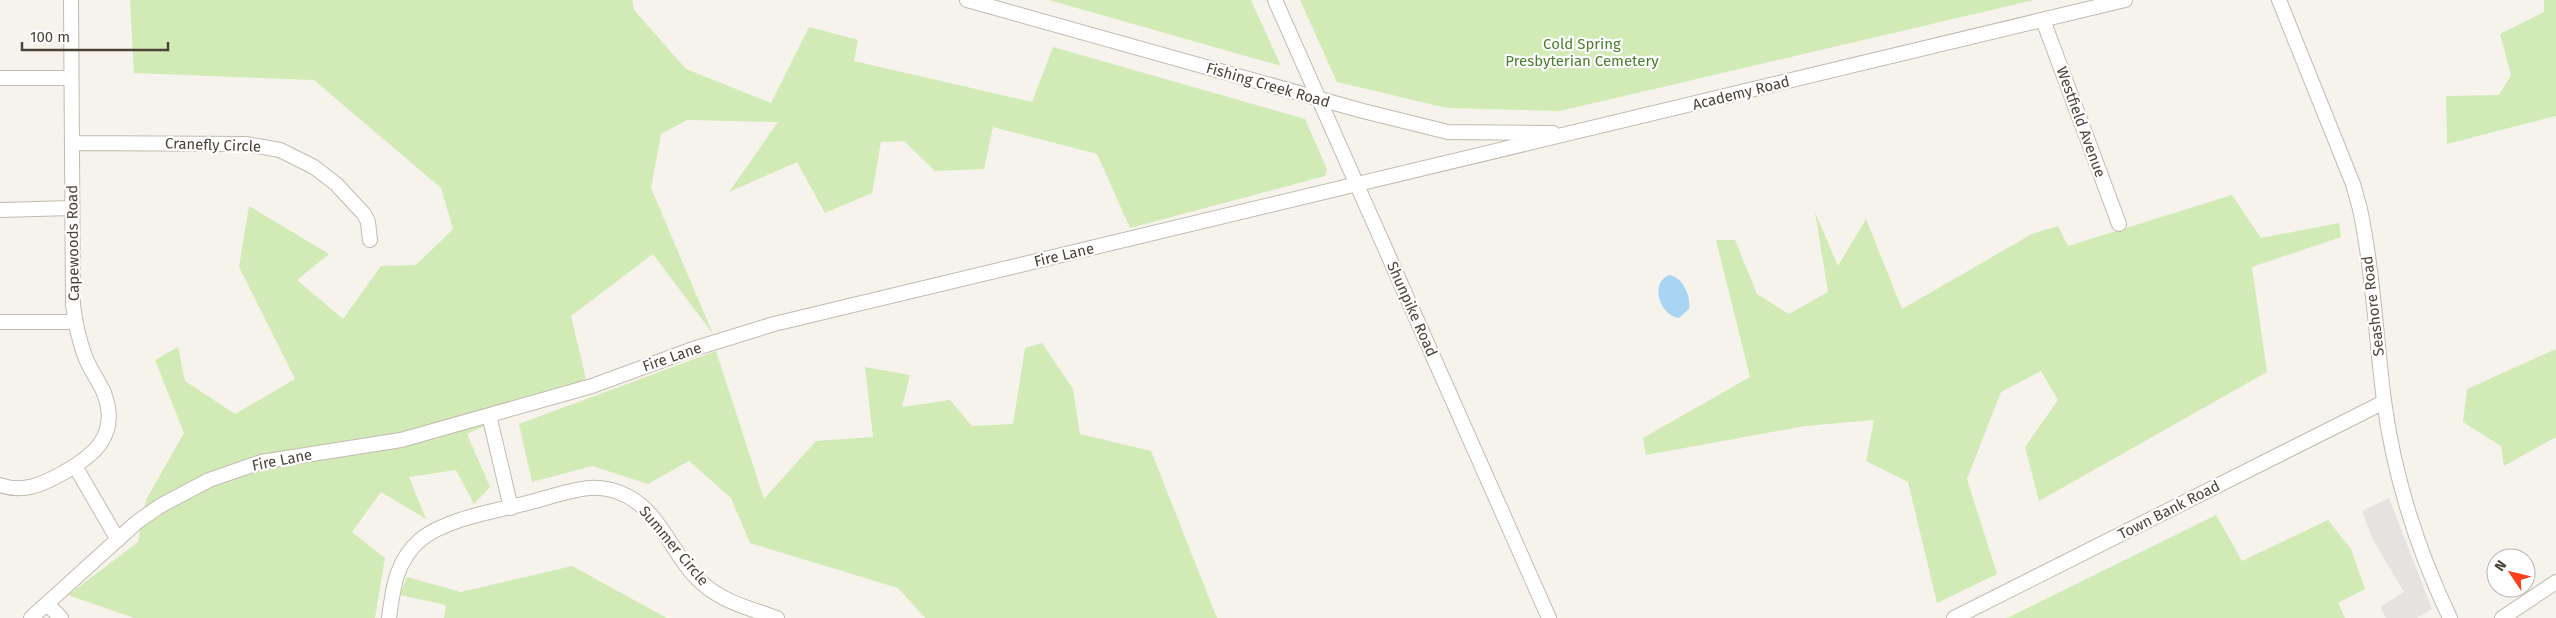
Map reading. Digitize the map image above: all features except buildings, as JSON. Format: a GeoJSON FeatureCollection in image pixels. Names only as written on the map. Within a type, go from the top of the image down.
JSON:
{"type":"FeatureCollection","features":[{"type":"Feature","properties":{"kind":"street","name":"Capewoods Road"},"geometry":{"type":"LineString","coordinates":[[0,485],[17,489],[41,485],[86,460],[98,448],[104,436],[108,414],[103,391],[86,360],[75,322],[72,208],[71,0]]}},
{"type":"Feature","properties":{"kind":"street","name":"Fishing Creek Road"},"geometry":{"type":"LineString","coordinates":[[968,0],[1321,100],[1448,132],[1574,133]]}},
{"type":"Feature","properties":{"kind":"street","name":"Shunpike Road"},"geometry":{"type":"LineString","coordinates":[[1275,0],[1321,100],[1549,618]]}},
{"type":"Feature","properties":{"kind":"street","name":"Academy Road"},"geometry":{"type":"LineString","coordinates":[[1358,185],[2124,0]]}},
{"type":"Feature","properties":{"kind":"street","name":"Seashore Road"},"geometry":{"type":"LineString","coordinates":[[2279,0],[2353,184],[2360,209],[2365,235],[2384,402],[2406,499],[2433,581],[2450,618]]}},
{"type":"Feature","properties":{"kind":"street","name":"Westfield Avenue"},"geometry":{"type":"LineString","coordinates":[[2042,20],[2119,224]]}},
{"type":"Feature","properties":{"kind":"street"},"geometry":{"type":"LineString","coordinates":[[0,78],[71,78]]}},
{"type":"Feature","properties":{"kind":"street","name":"Cranefly Circle"},"geometry":{"type":"LineString","coordinates":[[72,144],[246,144],[280,150],[314,167],[336,184],[364,214],[368,222],[370,240]]}},
{"type":"Feature","properties":{"kind":"street","name":"Fire Lane"},"geometry":{"type":"LineString","coordinates":[[31,618],[137,522],[176,496],[235,470],[261,462],[401,440],[592,386],[693,349],[774,324],[1358,185]]}},
{"type":"Feature","properties":{"kind":"street"},"geometry":{"type":"LineString","coordinates":[[0,210],[72,208]]}},
{"type":"Feature","properties":{"kind":"street"},"geometry":{"type":"LineString","coordinates":[[0,322],[75,322]]}},
{"type":"Feature","properties":{"kind":"street","name":"Town Bank Road"},"geometry":{"type":"LineString","coordinates":[[1954,618],[2384,402]]}},
{"type":"Feature","properties":{"kind":"street"},"geometry":{"type":"LineString","coordinates":[[489,415],[511,508]]}},
{"type":"Feature","properties":{"kind":"street"},"geometry":{"type":"LineString","coordinates":[[75,466],[118,540]]}},
{"type":"Feature","properties":{"kind":"street","name":"Summer Circle"},"geometry":{"type":"LineString","coordinates":[[389,618],[397,572],[403,559],[421,539],[446,525],[578,490],[597,488],[617,492],[635,501],[650,514],[701,582],[727,600],[777,618]]}},
{"type":"Feature","properties":{"kind":"street"},"geometry":{"type":"LineString","coordinates":[[2502,618],[2556,582]]}},
{"type":"Feature","properties":{"kind":"street"},"geometry":{"type":"LineString","coordinates":[[47,604],[62,618]]}},
{"type":"Feature","properties":{"kind":"green space"},"geometry":{"type":"Polygon","coordinates":[[[130,0],[632,0],[634,10],[686,69],[771,103],[809,27],[858,40],[854,61],[1032,102],[1053,47],[1305,119],[1327,169],[1325,176],[1130,228],[1097,154],[993,127],[984,169],[935,171],[904,141],[881,142],[872,193],[825,213],[797,162],[729,192],[778,122],[687,120],[661,134],[651,188],[713,334],[653,254],[571,316],[586,379],[467,434],[490,487],[474,504],[456,470],[409,477],[426,519],[381,492],[352,532],[385,558],[375,618],[134,618],[68,595],[138,542],[146,500],[184,433],[155,360],[178,347],[185,381],[235,414],[295,379],[239,267],[249,206],[329,254],[297,280],[343,319],[381,266],[416,265],[453,229],[441,188],[314,80],[134,73],[130,0]]]}},
{"type":"Feature","properties":{"kind":"green space"},"geometry":{"type":"Polygon","coordinates":[[[1049,0],[1251,0],[1281,66],[1049,0]]]}},
{"type":"Feature","properties":{"kind":"green space","name":"Cold Spring Presbyterian Cemetery"},"geometry":{"type":"Polygon","coordinates":[[[1300,0],[2034,0],[1560,111],[1447,108],[1337,82],[1300,0]]]}},
{"type":"Feature","properties":{"kind":"green space"},"geometry":{"type":"Polygon","coordinates":[[[2544,0],[2556,0],[2556,116],[2447,144],[2446,96],[2499,95],[2511,75],[2500,34],[2544,12],[2544,0]]]}},
{"type":"Feature","properties":{"kind":"green space"},"geometry":{"type":"Polygon","coordinates":[[[2232,195],[2261,238],[2339,223],[2341,237],[2252,267],[2267,372],[2039,501],[2025,447],[2058,400],[2041,371],[2001,392],[1967,479],[1997,574],[1937,603],[1908,482],[1866,461],[1874,420],[1805,426],[1646,455],[1643,438],[1750,377],[1716,240],[1735,240],[1757,294],[1789,314],[1828,292],[1815,212],[1838,266],[1866,219],[1902,309],[2032,234],[2058,226],[2068,246],[2232,195]]]}},
{"type":"Feature","properties":{"kind":"green space"},"geometry":{"type":"Polygon","coordinates":[[[1042,343],[1073,389],[1080,434],[1151,451],[1217,618],[925,618],[898,588],[750,543],[731,498],[689,461],[648,484],[592,466],[532,482],[519,424],[716,351],[764,499],[816,441],[873,437],[865,367],[910,375],[902,407],[950,400],[972,426],[1013,424],[1025,348],[1042,343]]]}},
{"type":"Feature","properties":{"kind":"green space"},"geometry":{"type":"Polygon","coordinates":[[[2556,349],[2556,437],[2504,466],[2501,446],[2463,422],[2467,389],[2556,349]]]}},
{"type":"Feature","properties":{"kind":"green space"},"geometry":{"type":"Polygon","coordinates":[[[2216,515],[2242,561],[2328,520],[2351,549],[2365,589],[2338,603],[2345,618],[2007,618],[2216,515]]]}},
{"type":"Feature","properties":{"kind":"green space"},"geometry":{"type":"Polygon","coordinates":[[[572,566],[667,618],[444,618],[446,605],[400,595],[407,577],[461,592],[572,566]]]}},
{"type":"Feature","properties":{"kind":"shaded area"},"geometry":{"type":"Polygon","coordinates":[[[2389,498],[2432,609],[2417,618],[2386,618],[2380,607],[2404,592],[2373,540],[2362,511],[2389,498]]]}},
{"type":"Feature","properties":{"kind":"water"},"geometry":{"type":"Polygon","coordinates":[[[1669,275],[1682,283],[1689,298],[1689,309],[1679,318],[1667,312],[1659,299],[1659,285],[1669,275]]]}}]}
